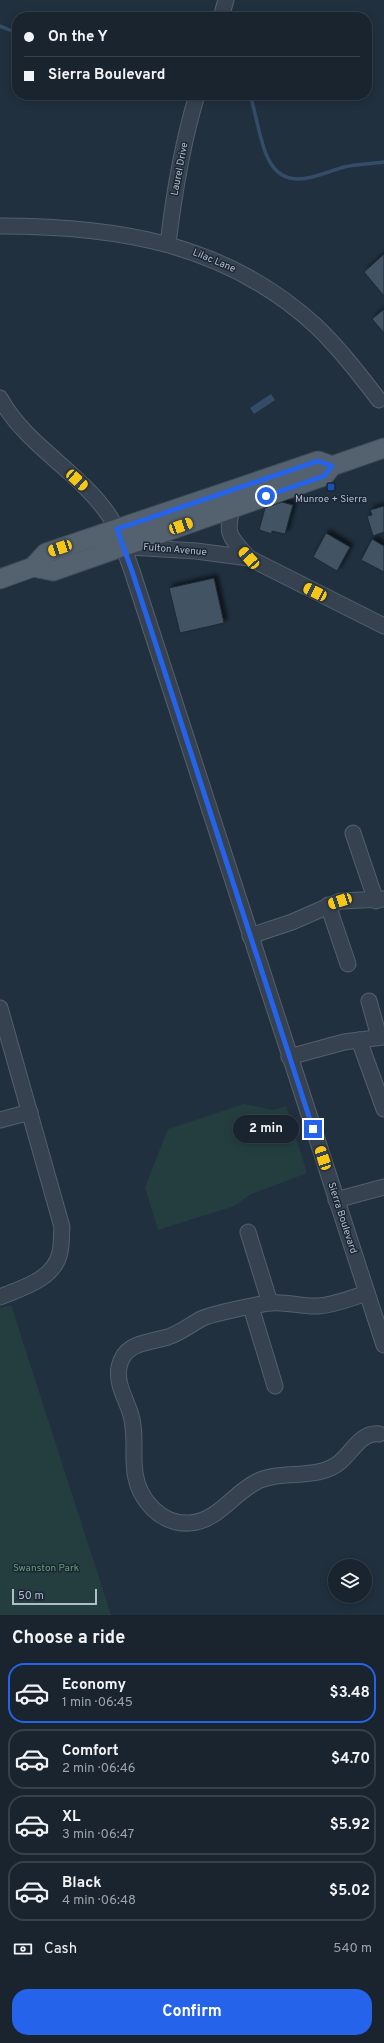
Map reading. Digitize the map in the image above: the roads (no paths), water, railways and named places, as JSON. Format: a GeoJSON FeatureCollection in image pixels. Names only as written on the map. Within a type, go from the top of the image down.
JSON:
{"type":"FeatureCollection","features":[{"type":"Feature","properties":{"kind":"main road"},"geometry":{"type":"LineString","coordinates":[[120,538],[233,507],[324,476],[332,466],[384,448]]}},
{"type":"Feature","properties":{"kind":"main road"},"geometry":{"type":"LineString","coordinates":[[120,538],[318,461],[332,466]]}},
{"type":"Feature","properties":{"kind":"main road","name":"Fulton Avenue"},"geometry":{"type":"LineString","coordinates":[[0,579],[32,567],[53,571],[120,538]]}},
{"type":"Feature","properties":{"kind":"street"},"geometry":{"type":"LineString","coordinates":[[222,12],[226,0]]}},
{"type":"Feature","properties":{"kind":"street","name":"Laurel Drive"},"geometry":{"type":"LineString","coordinates":[[168,244],[183,147],[196,100]]}},
{"type":"Feature","properties":{"kind":"street","name":"Lilac Lane"},"geometry":{"type":"LineString","coordinates":[[0,226],[74,228],[114,233],[168,244],[190,251],[234,269],[261,284],[289,303],[332,343],[379,400]]}},
{"type":"Feature","properties":{"kind":"street","name":"Sierra Boulevard"},"geometry":{"type":"LineString","coordinates":[[0,398],[40,446],[93,495],[110,517],[120,538],[384,1345]]}},
{"type":"Feature","properties":{"kind":"street","name":"Fulton Avenue"},"geometry":{"type":"LineString","coordinates":[[233,507],[228,524],[230,533],[249,558]]}},
{"type":"Feature","properties":{"kind":"street","name":"Fulton Avenue"},"geometry":{"type":"LineString","coordinates":[[120,538],[196,551],[249,558],[384,626]]}},
{"type":"Feature","properties":{"kind":"street"},"geometry":{"type":"LineString","coordinates":[[250,936],[302,918],[328,905],[348,900],[380,900],[353,833]]}},
{"type":"Feature","properties":{"kind":"street"},"geometry":{"type":"LineString","coordinates":[[328,905],[348,964]]}},
{"type":"Feature","properties":{"kind":"street"},"geometry":{"type":"LineString","coordinates":[[289,1057],[317,1048],[382,1037],[369,1001]]}},
{"type":"Feature","properties":{"kind":"street"},"geometry":{"type":"LineString","coordinates":[[0,1008],[62,1227],[60,1252],[52,1269],[31,1285],[0,1296]]}},
{"type":"Feature","properties":{"kind":"street"},"geometry":{"type":"LineString","coordinates":[[359,1040],[384,1109]]}},
{"type":"Feature","properties":{"kind":"street"},"geometry":{"type":"LineString","coordinates":[[0,1120],[30,1112]]}},
{"type":"Feature","properties":{"kind":"street"},"geometry":{"type":"LineString","coordinates":[[336,1200],[384,1186]]}},
{"type":"Feature","properties":{"kind":"street"},"geometry":{"type":"LineString","coordinates":[[248,1232],[270,1303]]}},
{"type":"Feature","properties":{"kind":"street"},"geometry":{"type":"LineString","coordinates":[[367,1293],[323,1305],[270,1303],[202,1318],[167,1337],[138,1344],[123,1357],[119,1368],[119,1379],[132,1421],[136,1478],[145,1500],[160,1515],[171,1521],[184,1523],[203,1521],[216,1514],[244,1488],[260,1480],[287,1474],[312,1474],[327,1470],[339,1463],[363,1437],[371,1433],[382,1432]]}},
{"type":"Feature","properties":{"kind":"street"},"geometry":{"type":"LineString","coordinates":[[251,1307],[275,1386]]}},
{"type":"Feature","properties":{"kind":"water"},"geometry":{"type":"Polygon","coordinates":[[[271,394],[275,400],[254,414],[250,408],[271,394]]]}},
{"type":"Feature","properties":{"kind":"waterway"},"geometry":{"type":"LineString","coordinates":[[0,26],[12,31]]}},
{"type":"Feature","properties":{"kind":"waterway"},"geometry":{"type":"LineString","coordinates":[[251,100],[266,154],[273,166],[281,174],[290,178],[300,179],[344,167],[384,162]]}},
{"type":"Feature","properties":{"kind":"place","name":"Munroe + Sierra"},"geometry":{"type":"Point","coordinates":[331,487]}},
{"type":"Feature","properties":{"kind":"park label","name":"Swanston Park"},"geometry":{"type":"Point","coordinates":[46,1568]}}]}
